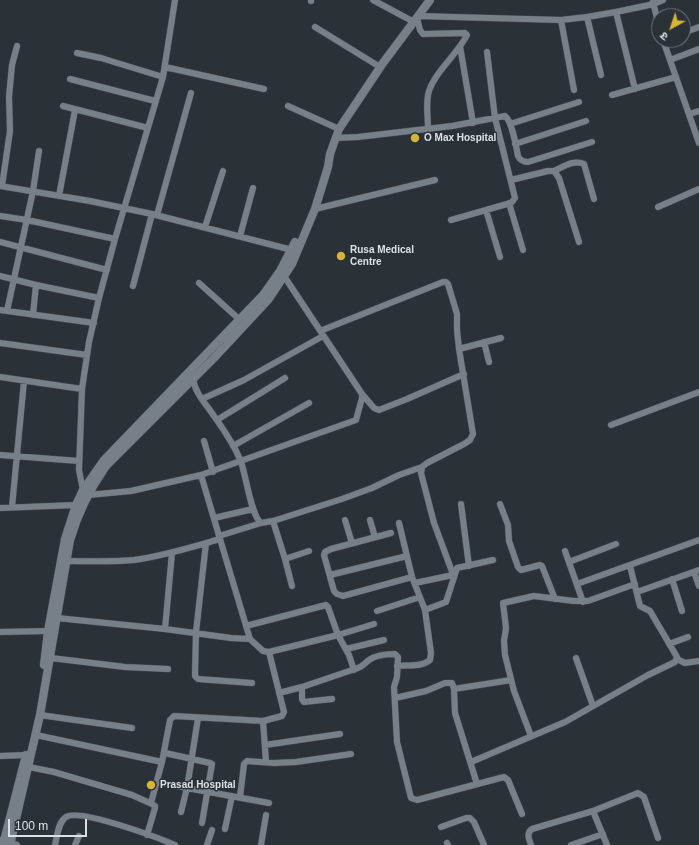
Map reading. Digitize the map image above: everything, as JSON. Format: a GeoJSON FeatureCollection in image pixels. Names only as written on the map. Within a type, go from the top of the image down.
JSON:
{"type":"FeatureCollection","features":[{"type":"Feature","properties":{"kind":"street"},"geometry":{"type":"LineString","coordinates":[[86,492],[78,470],[80,461],[82,389],[88,355],[99,298],[115,239],[155,101],[164,77],[175,0]]}},
{"type":"Feature","properties":{"kind":"street"},"geometry":{"type":"LineString","coordinates":[[373,0],[416,19],[561,20],[616,12],[663,0]]}},
{"type":"Feature","properties":{"kind":"street"},"geometry":{"type":"LineString","coordinates":[[8,843],[29,767],[36,735],[51,658],[76,505],[106,466],[193,379],[268,300],[292,264],[315,209],[328,167],[330,154],[339,129],[380,67],[416,19],[426,1]]}},
{"type":"Feature","properties":{"kind":"street"},"geometry":{"type":"LineString","coordinates":[[616,12],[635,89]]}},
{"type":"Feature","properties":{"kind":"street"},"geometry":{"type":"LineString","coordinates":[[587,17],[601,75]]}},
{"type":"Feature","properties":{"kind":"street"},"geometry":{"type":"LineString","coordinates":[[416,19],[423,34],[466,33],[467,36],[430,88],[428,104],[428,129]]}},
{"type":"Feature","properties":{"kind":"street"},"geometry":{"type":"LineString","coordinates":[[561,20],[574,90]]}},
{"type":"Feature","properties":{"kind":"street"},"geometry":{"type":"LineString","coordinates":[[315,27],[380,67]]}},
{"type":"Feature","properties":{"kind":"street"},"geometry":{"type":"LineString","coordinates":[[17,46],[12,65],[9,97],[10,131],[1,186],[154,214],[292,250]]}},
{"type":"Feature","properties":{"kind":"street"},"geometry":{"type":"LineString","coordinates":[[460,46],[473,123]]}},
{"type":"Feature","properties":{"kind":"street"},"geometry":{"type":"LineString","coordinates":[[666,48],[689,114],[698,135],[699,143]]}},
{"type":"Feature","properties":{"kind":"street"},"geometry":{"type":"LineString","coordinates":[[670,60],[699,50]]}},
{"type":"Feature","properties":{"kind":"street"},"geometry":{"type":"LineString","coordinates":[[451,220],[509,203],[514,198],[511,180],[495,118],[487,52]]}},
{"type":"Feature","properties":{"kind":"street"},"geometry":{"type":"LineString","coordinates":[[78,53],[102,58],[164,77]]}},
{"type":"Feature","properties":{"kind":"street"},"geometry":{"type":"LineString","coordinates":[[165,67],[264,89]]}},
{"type":"Feature","properties":{"kind":"street"},"geometry":{"type":"LineString","coordinates":[[612,95],[676,77]]}},
{"type":"Feature","properties":{"kind":"street"},"geometry":{"type":"LineString","coordinates":[[70,80],[155,101]]}},
{"type":"Feature","properties":{"kind":"street"},"geometry":{"type":"LineString","coordinates":[[133,286],[191,93]]}},
{"type":"Feature","properties":{"kind":"street"},"geometry":{"type":"LineString","coordinates":[[510,124],[579,102]]}},
{"type":"Feature","properties":{"kind":"street"},"geometry":{"type":"LineString","coordinates":[[63,106],[148,128]]}},
{"type":"Feature","properties":{"kind":"street"},"geometry":{"type":"LineString","coordinates":[[288,106],[339,129]]}},
{"type":"Feature","properties":{"kind":"street"},"geometry":{"type":"LineString","coordinates":[[59,196],[75,110]]}},
{"type":"Feature","properties":{"kind":"street"},"geometry":{"type":"LineString","coordinates":[[689,114],[699,111]]}},
{"type":"Feature","properties":{"kind":"street"},"geometry":{"type":"LineString","coordinates":[[335,138],[358,137],[428,129],[473,123],[506,116],[510,124],[519,158],[522,161],[526,162],[592,142]]}},
{"type":"Feature","properties":{"kind":"street"},"geometry":{"type":"LineString","coordinates":[[516,144],[586,121]]}},
{"type":"Feature","properties":{"kind":"street"},"geometry":{"type":"LineString","coordinates":[[8,311],[33,191],[39,151]]}},
{"type":"Feature","properties":{"kind":"street"},"geometry":{"type":"LineString","coordinates":[[8,843],[46,657],[48,631],[65,539],[86,492],[104,460],[263,295],[292,250],[310,207],[323,166],[330,154]]}},
{"type":"Feature","properties":{"kind":"street"},"geometry":{"type":"LineString","coordinates":[[511,180],[548,171],[554,171],[573,163],[580,162],[584,164],[594,200]]}},
{"type":"Feature","properties":{"kind":"street"},"geometry":{"type":"LineString","coordinates":[[205,227],[223,171]]}},
{"type":"Feature","properties":{"kind":"street"},"geometry":{"type":"LineString","coordinates":[[554,171],[559,178],[579,242]]}},
{"type":"Feature","properties":{"kind":"street"},"geometry":{"type":"LineString","coordinates":[[315,209],[435,180]]}},
{"type":"Feature","properties":{"kind":"street"},"geometry":{"type":"LineString","coordinates":[[240,236],[253,188]]}},
{"type":"Feature","properties":{"kind":"street"},"geometry":{"type":"LineString","coordinates":[[658,207],[699,189]]}},
{"type":"Feature","properties":{"kind":"street"},"geometry":{"type":"LineString","coordinates":[[509,203],[523,250]]}},
{"type":"Feature","properties":{"kind":"street"},"geometry":{"type":"LineString","coordinates":[[486,210],[500,257]]}},
{"type":"Feature","properties":{"kind":"street"},"geometry":{"type":"LineString","coordinates":[[0,216],[27,220],[115,239]]}},
{"type":"Feature","properties":{"kind":"street"},"geometry":{"type":"LineString","coordinates":[[0,242],[107,270]]}},
{"type":"Feature","properties":{"kind":"street"},"geometry":{"type":"LineString","coordinates":[[0,276],[99,298]]}},
{"type":"Feature","properties":{"kind":"street"},"geometry":{"type":"LineString","coordinates":[[284,276],[362,394],[374,408],[379,410],[398,403],[464,374]]}},
{"type":"Feature","properties":{"kind":"street"},"geometry":{"type":"LineString","coordinates":[[66,561],[132,560],[172,553],[206,543],[261,523],[273,521],[372,488],[399,475],[422,467],[464,444],[472,437],[473,430],[459,349],[457,314],[448,284],[446,282],[322,334],[244,380],[202,399]]}},
{"type":"Feature","properties":{"kind":"street"},"geometry":{"type":"LineString","coordinates":[[199,283],[240,320]]}},
{"type":"Feature","properties":{"kind":"street"},"geometry":{"type":"LineString","coordinates":[[33,315],[36,285]]}},
{"type":"Feature","properties":{"kind":"street"},"geometry":{"type":"LineString","coordinates":[[0,310],[94,323]]}},
{"type":"Feature","properties":{"kind":"street"},"geometry":{"type":"LineString","coordinates":[[459,349],[501,338]]}},
{"type":"Feature","properties":{"kind":"street"},"geometry":{"type":"LineString","coordinates":[[484,342],[488,362]]}},
{"type":"Feature","properties":{"kind":"street"},"geometry":{"type":"LineString","coordinates":[[0,343],[88,355]]}},
{"type":"Feature","properties":{"kind":"street"},"geometry":{"type":"LineString","coordinates":[[0,377],[82,389]]}},
{"type":"Feature","properties":{"kind":"street"},"geometry":{"type":"LineString","coordinates":[[217,420],[285,378]]}},
{"type":"Feature","properties":{"kind":"street"},"geometry":{"type":"LineString","coordinates":[[193,379],[195,388],[217,420],[241,462],[254,510],[257,519],[261,523]]}},
{"type":"Feature","properties":{"kind":"street"},"geometry":{"type":"LineString","coordinates":[[12,507],[24,381]]}},
{"type":"Feature","properties":{"kind":"street"},"geometry":{"type":"LineString","coordinates":[[611,425],[699,392]]}},
{"type":"Feature","properties":{"kind":"street"},"geometry":{"type":"LineString","coordinates":[[86,492],[131,491],[214,472],[354,421],[358,416],[362,394]]}},
{"type":"Feature","properties":{"kind":"street"},"geometry":{"type":"LineString","coordinates":[[233,446],[309,403]]}},
{"type":"Feature","properties":{"kind":"street"},"geometry":{"type":"LineString","coordinates":[[204,441],[214,472]]}},
{"type":"Feature","properties":{"kind":"street"},"geometry":{"type":"LineString","coordinates":[[0,455],[80,461]]}},
{"type":"Feature","properties":{"kind":"street"},"geometry":{"type":"LineString","coordinates":[[422,467],[421,473],[430,507],[453,576]]}},
{"type":"Feature","properties":{"kind":"street"},"geometry":{"type":"LineString","coordinates":[[202,475],[250,639],[263,651],[269,652],[338,635],[374,624]]}},
{"type":"Feature","properties":{"kind":"street"},"geometry":{"type":"LineString","coordinates":[[461,504],[469,566]]}},
{"type":"Feature","properties":{"kind":"street"},"geometry":{"type":"LineString","coordinates":[[500,504],[508,525],[509,541],[518,567],[521,570],[540,565],[542,566],[555,599]]}},
{"type":"Feature","properties":{"kind":"street"},"geometry":{"type":"LineString","coordinates":[[0,508],[76,505]]}},
{"type":"Feature","properties":{"kind":"street"},"geometry":{"type":"LineString","coordinates":[[214,518],[254,510]]}},
{"type":"Feature","properties":{"kind":"street"},"geometry":{"type":"LineString","coordinates":[[345,520],[352,543]]}},
{"type":"Feature","properties":{"kind":"street"},"geometry":{"type":"LineString","coordinates":[[370,520],[375,538]]}},
{"type":"Feature","properties":{"kind":"street"},"geometry":{"type":"LineString","coordinates":[[273,521],[292,586]]}},
{"type":"Feature","properties":{"kind":"street"},"geometry":{"type":"LineString","coordinates":[[397,666],[426,663],[430,660],[431,653],[425,610],[413,580],[399,523]]}},
{"type":"Feature","properties":{"kind":"street"},"geometry":{"type":"LineString","coordinates":[[391,533],[331,549],[324,553],[334,591],[337,594],[341,596],[413,580],[453,576]]}},
{"type":"Feature","properties":{"kind":"street"},"geometry":{"type":"LineString","coordinates":[[577,584],[699,540]]}},
{"type":"Feature","properties":{"kind":"street"},"geometry":{"type":"LineString","coordinates":[[206,543],[196,632],[195,675],[197,678],[252,683]]}},
{"type":"Feature","properties":{"kind":"street"},"geometry":{"type":"LineString","coordinates":[[569,562],[616,544]]}},
{"type":"Feature","properties":{"kind":"street"},"geometry":{"type":"LineString","coordinates":[[285,559],[309,551]]}},
{"type":"Feature","properties":{"kind":"street"},"geometry":{"type":"LineString","coordinates":[[565,551],[583,602]]}},
{"type":"Feature","properties":{"kind":"street"},"geometry":{"type":"LineString","coordinates":[[165,629],[172,553]]}},
{"type":"Feature","properties":{"kind":"street"},"geometry":{"type":"LineString","coordinates":[[330,575],[407,556]]}},
{"type":"Feature","properties":{"kind":"street"},"geometry":{"type":"LineString","coordinates":[[425,610],[446,602],[453,576],[457,568],[493,560]]}},
{"type":"Feature","properties":{"kind":"street"},"geometry":{"type":"LineString","coordinates":[[630,566],[640,606],[650,611],[677,659],[685,663],[699,661]]}},
{"type":"Feature","properties":{"kind":"street"},"geometry":{"type":"LineString","coordinates":[[637,592],[697,571],[699,586]]}},
{"type":"Feature","properties":{"kind":"street"},"geometry":{"type":"LineString","coordinates":[[672,579],[682,611]]}},
{"type":"Feature","properties":{"kind":"street"},"geometry":{"type":"LineString","coordinates":[[531,736],[514,691],[504,650],[506,628],[503,603],[534,596],[583,602],[591,601],[635,584]]}},
{"type":"Feature","properties":{"kind":"street"},"geometry":{"type":"LineString","coordinates":[[378,611],[420,597]]}},
{"type":"Feature","properties":{"kind":"street"},"geometry":{"type":"LineString","coordinates":[[246,626],[325,605],[328,607],[338,635],[346,649],[354,670]]}},
{"type":"Feature","properties":{"kind":"street"},"geometry":{"type":"LineString","coordinates":[[57,618],[250,639]]}},
{"type":"Feature","properties":{"kind":"street"},"geometry":{"type":"LineString","coordinates":[[0,632],[48,631]]}},
{"type":"Feature","properties":{"kind":"street"},"geometry":{"type":"LineString","coordinates":[[669,644],[688,637]]}},
{"type":"Feature","properties":{"kind":"street"},"geometry":{"type":"LineString","coordinates":[[346,649],[384,640]]}},
{"type":"Feature","properties":{"kind":"street"},"geometry":{"type":"LineString","coordinates":[[151,803],[158,782],[170,720],[172,717],[176,716],[263,722],[283,715],[284,712],[269,652]]}},
{"type":"Feature","properties":{"kind":"street"},"geometry":{"type":"LineString","coordinates":[[279,693],[362,667],[372,658],[386,655],[396,655],[398,657],[397,677],[394,687],[397,742],[411,798],[417,800],[506,777],[522,814]]}},
{"type":"Feature","properties":{"kind":"street"},"geometry":{"type":"LineString","coordinates":[[51,658],[125,667],[168,669]]}},
{"type":"Feature","properties":{"kind":"street"},"geometry":{"type":"LineString","coordinates":[[576,658],[593,706]]}},
{"type":"Feature","properties":{"kind":"street"},"geometry":{"type":"LineString","coordinates":[[471,762],[565,722],[648,675],[673,663],[677,659]]}},
{"type":"Feature","properties":{"kind":"street"},"geometry":{"type":"LineString","coordinates":[[454,689],[512,680]]}},
{"type":"Feature","properties":{"kind":"street"},"geometry":{"type":"LineString","coordinates":[[395,698],[426,691],[448,682],[452,683],[454,689],[455,713],[477,784]]}},
{"type":"Feature","properties":{"kind":"street"},"geometry":{"type":"LineString","coordinates":[[302,687],[302,699],[304,702],[332,698]]}},
{"type":"Feature","properties":{"kind":"street"},"geometry":{"type":"LineString","coordinates":[[40,715],[132,728]]}},
{"type":"Feature","properties":{"kind":"street"},"geometry":{"type":"LineString","coordinates":[[181,812],[192,758],[198,718]]}},
{"type":"Feature","properties":{"kind":"street"},"geometry":{"type":"LineString","coordinates":[[263,722],[266,762]]}},
{"type":"Feature","properties":{"kind":"street"},"geometry":{"type":"LineString","coordinates":[[264,745],[340,734]]}},
{"type":"Feature","properties":{"kind":"street"},"geometry":{"type":"LineString","coordinates":[[36,735],[162,762]]}},
{"type":"Feature","properties":{"kind":"street"},"geometry":{"type":"LineString","coordinates":[[164,753],[192,758],[212,764],[202,823]]}},
{"type":"Feature","properties":{"kind":"street"},"geometry":{"type":"LineString","coordinates":[[240,797],[245,763],[248,761],[296,762],[351,754]]}},
{"type":"Feature","properties":{"kind":"street"},"geometry":{"type":"LineString","coordinates":[[0,756],[26,755]]}},
{"type":"Feature","properties":{"kind":"street"},"geometry":{"type":"LineString","coordinates":[[29,767],[61,774],[132,795],[151,803],[155,806],[155,808],[147,835]]}},
{"type":"Feature","properties":{"kind":"street"},"geometry":{"type":"LineString","coordinates":[[158,782],[269,803]]}},
{"type":"Feature","properties":{"kind":"street"},"geometry":{"type":"LineString","coordinates":[[531,845],[528,836],[531,830],[593,811],[636,794],[641,794],[644,797],[658,838]]}},
{"type":"Feature","properties":{"kind":"street"},"geometry":{"type":"LineString","coordinates":[[225,829],[232,796]]}},
{"type":"Feature","properties":{"kind":"street"},"geometry":{"type":"LineString","coordinates":[[593,811],[607,845]]}},
{"type":"Feature","properties":{"kind":"street"},"geometry":{"type":"LineString","coordinates":[[55,845],[62,821],[65,817],[73,815],[89,817],[175,845]]}},
{"type":"Feature","properties":{"kind":"street"},"geometry":{"type":"LineString","coordinates":[[261,845],[266,815]]}},
{"type":"Feature","properties":{"kind":"street"},"geometry":{"type":"LineString","coordinates":[[441,827],[470,818],[474,822],[484,845]]}},
{"type":"Feature","properties":{"kind":"street"},"geometry":{"type":"LineString","coordinates":[[207,845],[212,830]]}},
{"type":"Feature","properties":{"kind":"street"},"geometry":{"type":"LineString","coordinates":[[571,845],[603,834]]}},
{"type":"Feature","properties":{"kind":"street"},"geometry":{"type":"LineString","coordinates":[[75,845],[79,836]]}},
{"type":"Feature","properties":{"kind":"place","name":"O Max Hospital"},"geometry":{"type":"Point","coordinates":[415,138]}},
{"type":"Feature","properties":{"kind":"place","name":"Rusa Medical Centre"},"geometry":{"type":"Point","coordinates":[341,256]}},
{"type":"Feature","properties":{"kind":"place","name":"Prasad Hospital"},"geometry":{"type":"Point","coordinates":[151,785]}}]}
